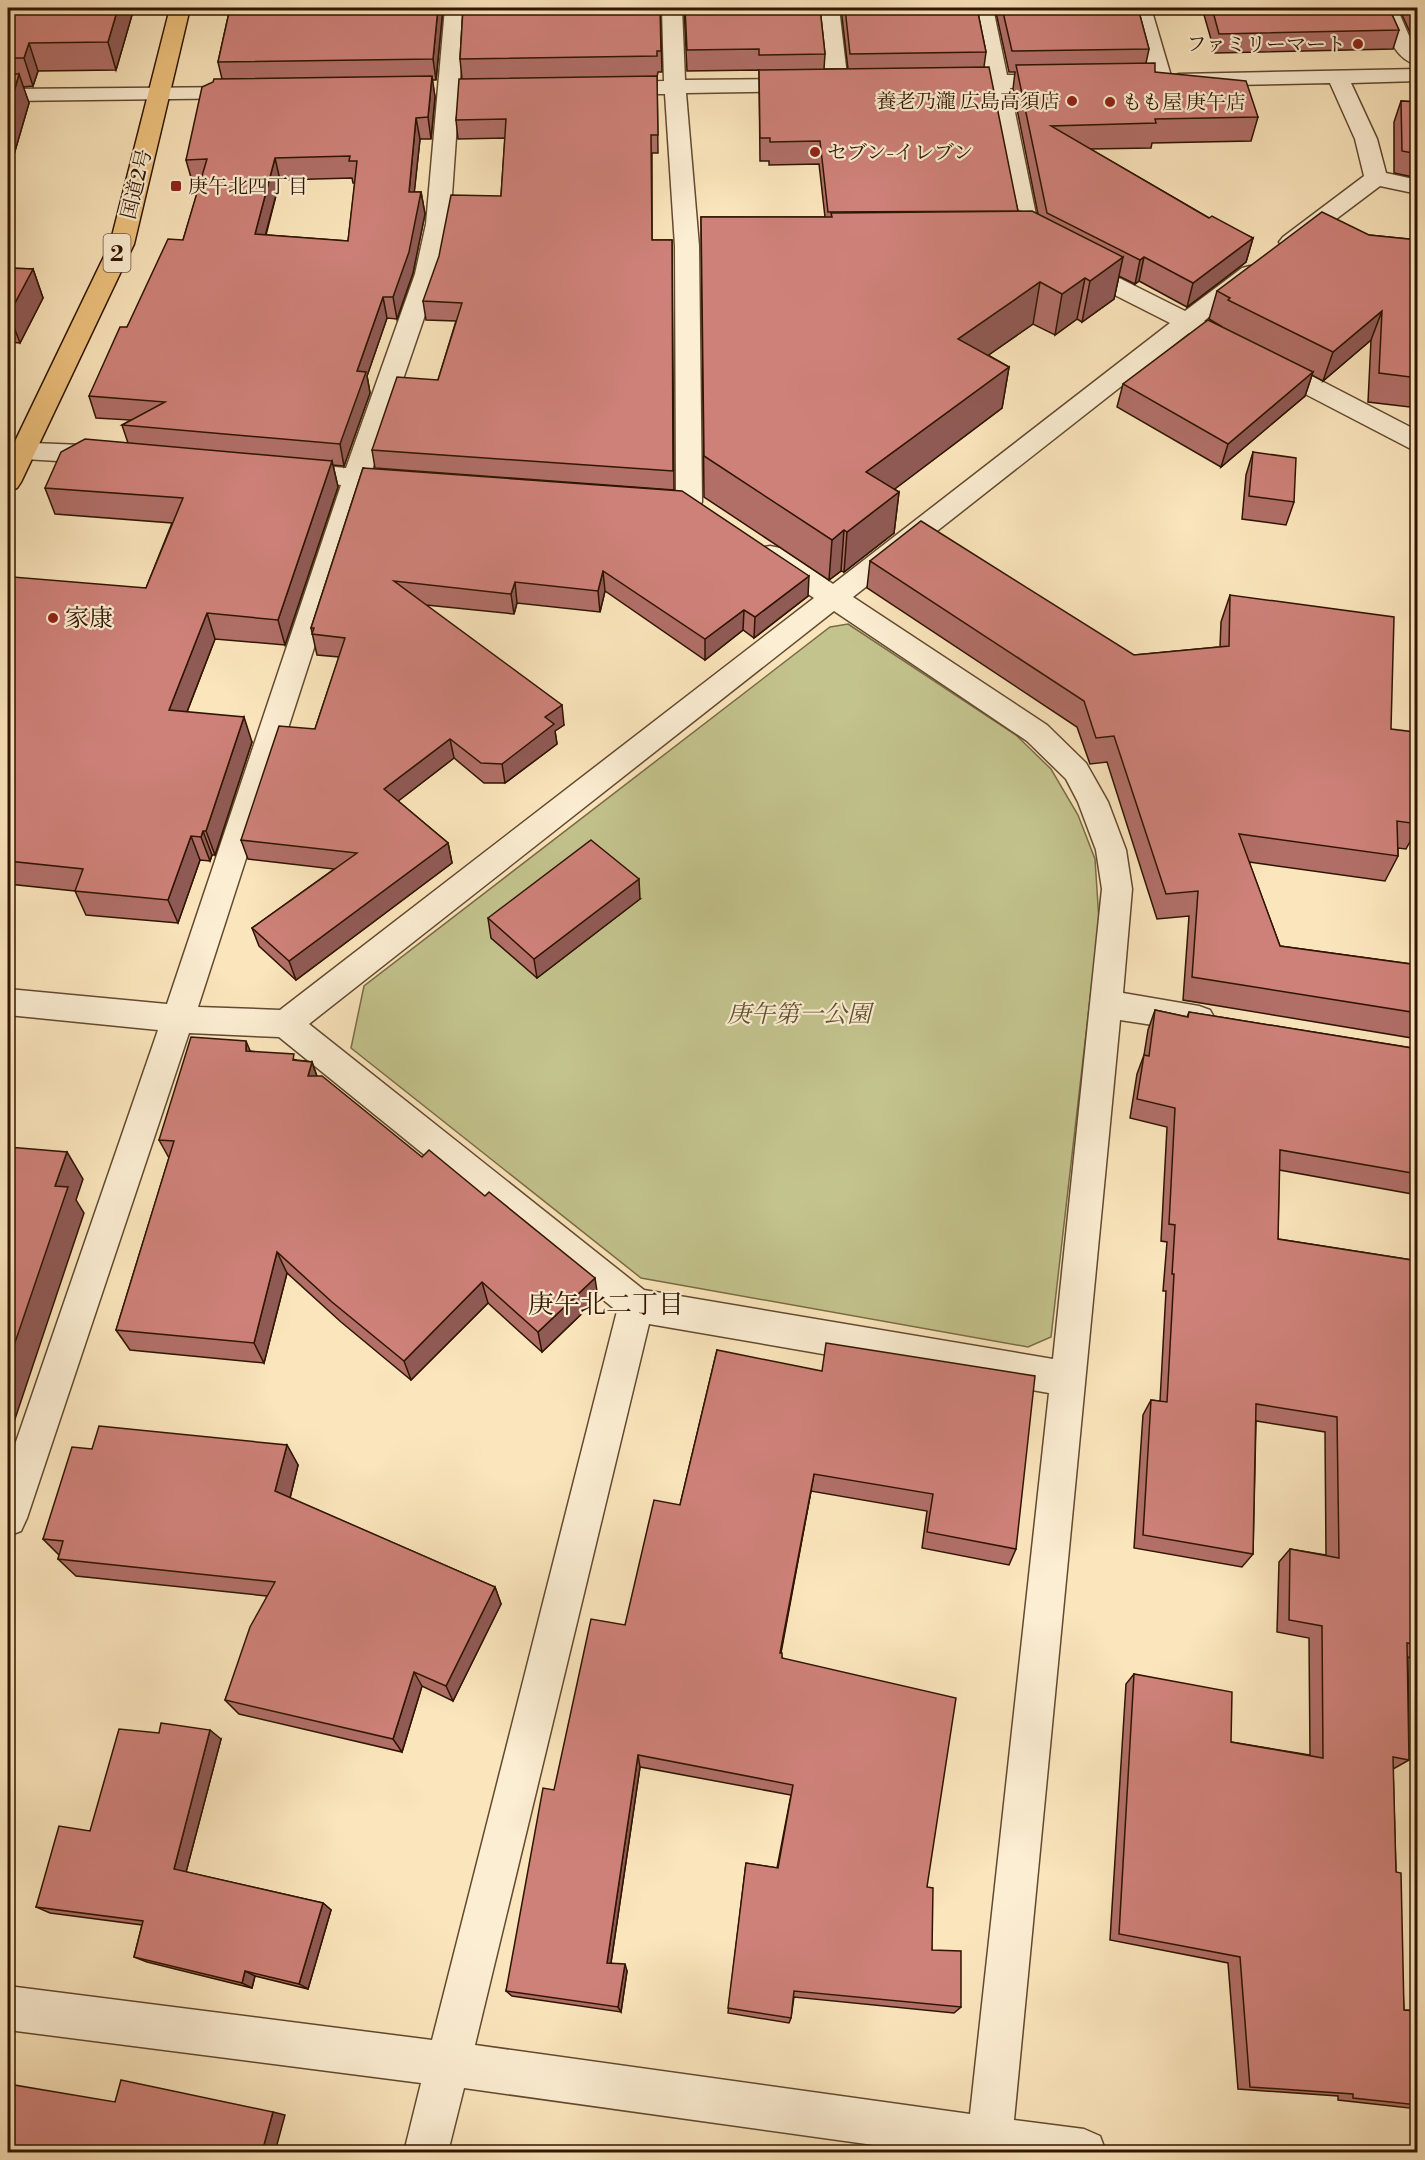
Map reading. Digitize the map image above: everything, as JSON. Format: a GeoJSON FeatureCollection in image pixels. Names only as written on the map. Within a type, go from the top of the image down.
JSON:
{"type":"FeatureCollection","features":[{"type":"Feature","properties":{"kind":"highway","name":"国道2号"},"geometry":{"type":"LineString","coordinates":[[8,482],[15,451],[122,244],[180,8]]}},
{"type":"Feature","properties":{"kind":"street"},"geometry":{"type":"LineString","coordinates":[[8,1518],[178,1019],[356,478],[427,274],[438,224],[455,8]]}},
{"type":"Feature","properties":{"kind":"street"},"geometry":{"type":"LineString","coordinates":[[672,8],[675,87],[687,246],[687,506]]}},
{"type":"Feature","properties":{"kind":"street"},"geometry":{"type":"LineString","coordinates":[[829,8],[837,84]]}},
{"type":"Feature","properties":{"kind":"street"},"geometry":{"type":"LineString","coordinates":[[983,8],[998,82],[1018,243],[1218,338]]}},
{"type":"Feature","properties":{"kind":"street"},"geometry":{"type":"LineString","coordinates":[[1141,8],[1161,80]]}},
{"type":"Feature","properties":{"kind":"street"},"geometry":{"type":"LineString","coordinates":[[1387,8],[1404,48],[1418,59]]}},
{"type":"Feature","properties":{"kind":"street"},"geometry":{"type":"LineString","coordinates":[[1137,80],[1418,75]]}},
{"type":"Feature","properties":{"kind":"street"},"geometry":{"type":"LineString","coordinates":[[1338,77],[1366,139],[1376,178]]}},
{"type":"Feature","properties":{"kind":"street"},"geometry":{"type":"LineString","coordinates":[[929,83],[1079,81]]}},
{"type":"Feature","properties":{"kind":"street"},"geometry":{"type":"LineString","coordinates":[[591,88],[860,84]]}},
{"type":"Feature","properties":{"kind":"street"},"geometry":{"type":"LineString","coordinates":[[8,95],[261,93]]}},
{"type":"Feature","properties":{"kind":"street"},"geometry":{"type":"LineString","coordinates":[[286,1024],[1186,322],[1376,178],[1418,186]]}},
{"type":"Feature","properties":{"kind":"street"},"geometry":{"type":"LineString","coordinates":[[687,246],[710,246]]}},
{"type":"Feature","properties":{"kind":"street"},"geometry":{"type":"LineString","coordinates":[[1249,355],[1418,442]]}},
{"type":"Feature","properties":{"kind":"street"},"geometry":{"type":"LineString","coordinates":[[15,451],[126,457]]}},
{"type":"Feature","properties":{"kind":"street"},"geometry":{"type":"LineString","coordinates":[[264,470],[428,483]]}},
{"type":"Feature","properties":{"kind":"street"},"geometry":{"type":"LineString","coordinates":[[746,540],[1037,733],[1076,771],[1093,802],[1111,850],[1117,890],[1069,1379],[989,2146]]}},
{"type":"Feature","properties":{"kind":"street"},"geometry":{"type":"LineString","coordinates":[[8,1002],[178,1019],[286,1024],[636,1305],[1069,1379]]}},
{"type":"Feature","properties":{"kind":"street"},"geometry":{"type":"LineString","coordinates":[[1106,1004],[1233,1024]]}},
{"type":"Feature","properties":{"kind":"street"},"geometry":{"type":"LineString","coordinates":[[426,2152],[636,1305]]}},
{"type":"Feature","properties":{"kind":"street"},"geometry":{"type":"LineString","coordinates":[[8,2008],[448,2064],[989,2146],[1084,2152]]}},
{"type":"Feature","properties":{"kind":"green space","name":"庚午第一公園"},"geometry":{"type":"Polygon","coordinates":[[[848,624],[1016,735],[1051,769],[1078,815],[1095,859],[1099,921],[1051,1337],[1028,1347],[641,1278],[351,1048],[364,986],[830,627],[848,624]]]}},
{"type":"Feature","properties":{"kind":"building"},"geometry":{"type":"Polygon","coordinates":[[[8,8],[118,8],[108,42],[29,43],[24,58],[8,58],[8,8]]]}},
{"type":"Feature","properties":{"kind":"building"},"geometry":{"type":"Polygon","coordinates":[[[230,8],[438,8],[433,59],[218,62],[230,8]]]}},
{"type":"Feature","properties":{"kind":"building"},"geometry":{"type":"Polygon","coordinates":[[[463,8],[660,8],[661,51],[657,51],[657,56],[460,59],[463,8]]]}},
{"type":"Feature","properties":{"kind":"building"},"geometry":{"type":"Polygon","coordinates":[[[685,8],[820,8],[825,54],[759,55],[759,49],[687,50],[685,8]]]}},
{"type":"Feature","properties":{"kind":"building"},"geometry":{"type":"Polygon","coordinates":[[[845,8],[977,8],[986,52],[850,54],[845,8]]]}},
{"type":"Feature","properties":{"kind":"building"},"geometry":{"type":"Polygon","coordinates":[[[1002,8],[1138,8],[1149,49],[1012,51],[1002,8]]]}},
{"type":"Feature","properties":{"kind":"building"},"geometry":{"type":"Polygon","coordinates":[[[1212,8],[1389,8],[1399,30],[1219,34],[1212,8]]]}},
{"type":"Feature","properties":{"kind":"building"},"geometry":{"type":"Polygon","coordinates":[[[1155,63],[1155,72],[1246,81],[1258,117],[1155,119],[1156,123],[1051,126],[1209,218],[1212,216],[1253,238],[1193,283],[1144,257],[1140,260],[1047,213],[1016,65],[1155,63]]]}},
{"type":"Feature","properties":{"kind":"building"},"geometry":{"type":"Polygon","coordinates":[[[989,67],[1018,211],[828,212],[820,141],[770,142],[770,138],[760,138],[759,70],[989,67]]]}},
{"type":"Feature","properties":{"kind":"building"},"geometry":{"type":"Polygon","coordinates":[[[8,74],[19,74],[8,113],[8,74]]]}},
{"type":"Feature","properties":{"kind":"building"},"geometry":{"type":"Polygon","coordinates":[[[432,76],[428,117],[416,118],[409,192],[421,192],[409,252],[393,297],[383,297],[357,371],[366,372],[340,444],[122,425],[165,402],[89,396],[120,327],[127,327],[168,239],[183,240],[207,159],[186,160],[202,87],[213,82],[214,79],[432,76]],[[350,156],[275,158],[255,234],[348,241],[357,161],[349,161],[350,156]]]}},
{"type":"Feature","properties":{"kind":"building"},"geometry":{"type":"Polygon","coordinates":[[[657,76],[658,135],[651,135],[652,240],[672,240],[673,471],[372,450],[397,377],[438,380],[462,303],[423,301],[439,256],[451,195],[501,196],[506,119],[456,120],[459,79],[657,76]]]}},
{"type":"Feature","properties":{"kind":"building"},"geometry":{"type":"Polygon","coordinates":[[[1401,101],[1418,102],[1418,154],[1402,151],[1401,101]]]}},
{"type":"Feature","properties":{"kind":"building"},"geometry":{"type":"Polygon","coordinates":[[[1032,211],[1123,257],[1090,281],[1085,278],[1062,294],[1040,282],[958,339],[1009,367],[866,472],[899,492],[847,532],[844,530],[832,540],[704,456],[701,217],[832,217],[831,213],[1032,211]]]}},
{"type":"Feature","properties":{"kind":"building"},"geometry":{"type":"Polygon","coordinates":[[[1322,212],[1369,235],[1418,240],[1418,378],[1379,373],[1382,311],[1333,352],[1228,300],[1230,298],[1217,291],[1322,212]]]}},
{"type":"Feature","properties":{"kind":"building"},"geometry":{"type":"Polygon","coordinates":[[[8,268],[33,269],[9,314],[8,314],[8,268]]]}},
{"type":"Feature","properties":{"kind":"building"},"geometry":{"type":"Polygon","coordinates":[[[1208,320],[1313,372],[1228,444],[1123,384],[1208,320]]]}},
{"type":"Feature","properties":{"kind":"building"},"geometry":{"type":"Polygon","coordinates":[[[85,439],[332,461],[278,620],[207,613],[169,710],[244,717],[206,831],[203,831],[201,837],[191,836],[168,900],[75,891],[83,869],[8,861],[8,589],[13,577],[146,588],[183,498],[45,488],[61,452],[85,439]]]}},
{"type":"Feature","properties":{"kind":"building"},"geometry":{"type":"Polygon","coordinates":[[[1253,452],[1296,458],[1294,502],[1249,496],[1253,452]]]}},
{"type":"Feature","properties":{"kind":"building"},"geometry":{"type":"Polygon","coordinates":[[[363,468],[682,491],[809,576],[755,617],[744,610],[705,639],[603,571],[598,591],[515,582],[511,594],[394,581],[562,705],[545,717],[554,724],[502,764],[481,763],[450,739],[384,789],[448,843],[289,961],[252,928],[357,853],[241,840],[279,726],[315,729],[345,638],[312,634],[314,628],[311,628],[363,468]]]}},
{"type":"Feature","properties":{"kind":"building"},"geometry":{"type":"Polygon","coordinates":[[[921,521],[1134,655],[1229,646],[1230,595],[1394,617],[1391,729],[1415,732],[1418,788],[1418,824],[1397,821],[1398,856],[1239,834],[1280,946],[1418,965],[1418,1013],[1192,977],[1198,891],[1166,894],[1114,736],[1096,738],[1084,701],[870,561],[921,521]]]}},
{"type":"Feature","properties":{"kind":"building"},"geometry":{"type":"Polygon","coordinates":[[[591,840],[639,879],[534,959],[488,918],[591,840]]]}},
{"type":"Feature","properties":{"kind":"building"},"geometry":{"type":"Polygon","coordinates":[[[1155,1010],[1188,1017],[1189,1012],[1418,1049],[1418,1174],[1280,1150],[1278,1239],[1418,1261],[1418,1463],[1412,1462],[1416,1572],[1418,1572],[1418,1645],[1407,1643],[1409,1760],[1393,1757],[1396,1872],[1401,1873],[1404,2010],[1418,2011],[1418,2105],[1353,2098],[1353,2094],[1250,2087],[1240,1957],[1119,1934],[1134,1674],[1232,1692],[1231,1742],[1323,1758],[1322,1626],[1289,1620],[1290,1549],[1339,1558],[1337,1417],[1256,1404],[1253,1554],[1143,1535],[1151,1400],[1167,1402],[1174,1274],[1172,1274],[1175,1225],[1169,1224],[1175,1108],[1137,1099],[1144,1055],[1149,1056],[1155,1010]]]}},
{"type":"Feature","properties":{"kind":"building"},"geometry":{"type":"Polygon","coordinates":[[[191,1037],[246,1041],[246,1051],[294,1054],[293,1060],[312,1062],[308,1076],[322,1076],[422,1157],[429,1150],[485,1196],[489,1192],[595,1278],[538,1332],[482,1282],[404,1361],[332,1302],[277,1252],[254,1343],[116,1330],[174,1141],[159,1140],[191,1037]]]}},
{"type":"Feature","properties":{"kind":"building"},"geometry":{"type":"Polygon","coordinates":[[[8,1147],[67,1152],[55,1186],[68,1187],[8,1363],[8,1147]]]}},
{"type":"Feature","properties":{"kind":"building"},"geometry":{"type":"Polygon","coordinates":[[[826,1343],[1035,1376],[1016,1549],[927,1532],[933,1494],[814,1474],[780,1653],[782,1653],[782,1658],[956,1698],[927,1887],[933,1888],[932,1950],[961,1951],[961,2007],[794,1991],[791,2018],[728,2008],[746,1863],[778,1868],[793,1785],[638,1755],[607,1963],[625,1964],[618,2007],[506,1991],[543,1788],[554,1790],[591,1619],[625,1625],[654,1500],[680,1505],[717,1350],[822,1371],[826,1343]]]}},
{"type":"Feature","properties":{"kind":"building"},"geometry":{"type":"Polygon","coordinates":[[[99,1426],[287,1445],[275,1491],[495,1587],[446,1686],[414,1672],[393,1739],[225,1700],[250,1627],[275,1582],[58,1559],[63,1541],[43,1539],[72,1447],[92,1449],[99,1426]]]}},
{"type":"Feature","properties":{"kind":"building"},"geometry":{"type":"Polygon","coordinates":[[[161,1723],[210,1730],[174,1869],[323,1903],[299,1984],[245,1971],[242,1983],[134,1957],[143,1921],[36,1907],[59,1826],[90,1831],[119,1729],[159,1733],[161,1723]]]}},
{"type":"Feature","properties":{"kind":"building"},"geometry":{"type":"Polygon","coordinates":[[[121,2080],[273,2112],[262,2152],[8,2152],[8,2084],[115,2102],[121,2080]]]}},
{"type":"Feature","properties":{"kind":"building"},"geometry":{"type":"Polygon","coordinates":[[[449,2150],[475,2152],[449,2152],[449,2150]]]}},
{"type":"Feature","properties":{"kind":"place","name":"ファミリーマート"},"geometry":{"type":"Point","coordinates":[1358,44]}},
{"type":"Feature","properties":{"kind":"place","name":"養老乃瀧 広島高須店"},"geometry":{"type":"Point","coordinates":[1072,101]}},
{"type":"Feature","properties":{"kind":"place","name":"もも屋 庚午店"},"geometry":{"type":"Point","coordinates":[1110,102]}},
{"type":"Feature","properties":{"kind":"place","name":"セブン-イレブン"},"geometry":{"type":"Point","coordinates":[815,152]}},
{"type":"Feature","properties":{"kind":"place","name":"庚午北四丁目"},"geometry":{"type":"Point","coordinates":[176,186]}},
{"type":"Feature","properties":{"kind":"place","name":"家康"},"geometry":{"type":"Point","coordinates":[53,618]}},
{"type":"Feature","properties":{"kind":"district","name":"庚午北二丁目"},"geometry":{"type":"Point","coordinates":[606,1304]}}]}
